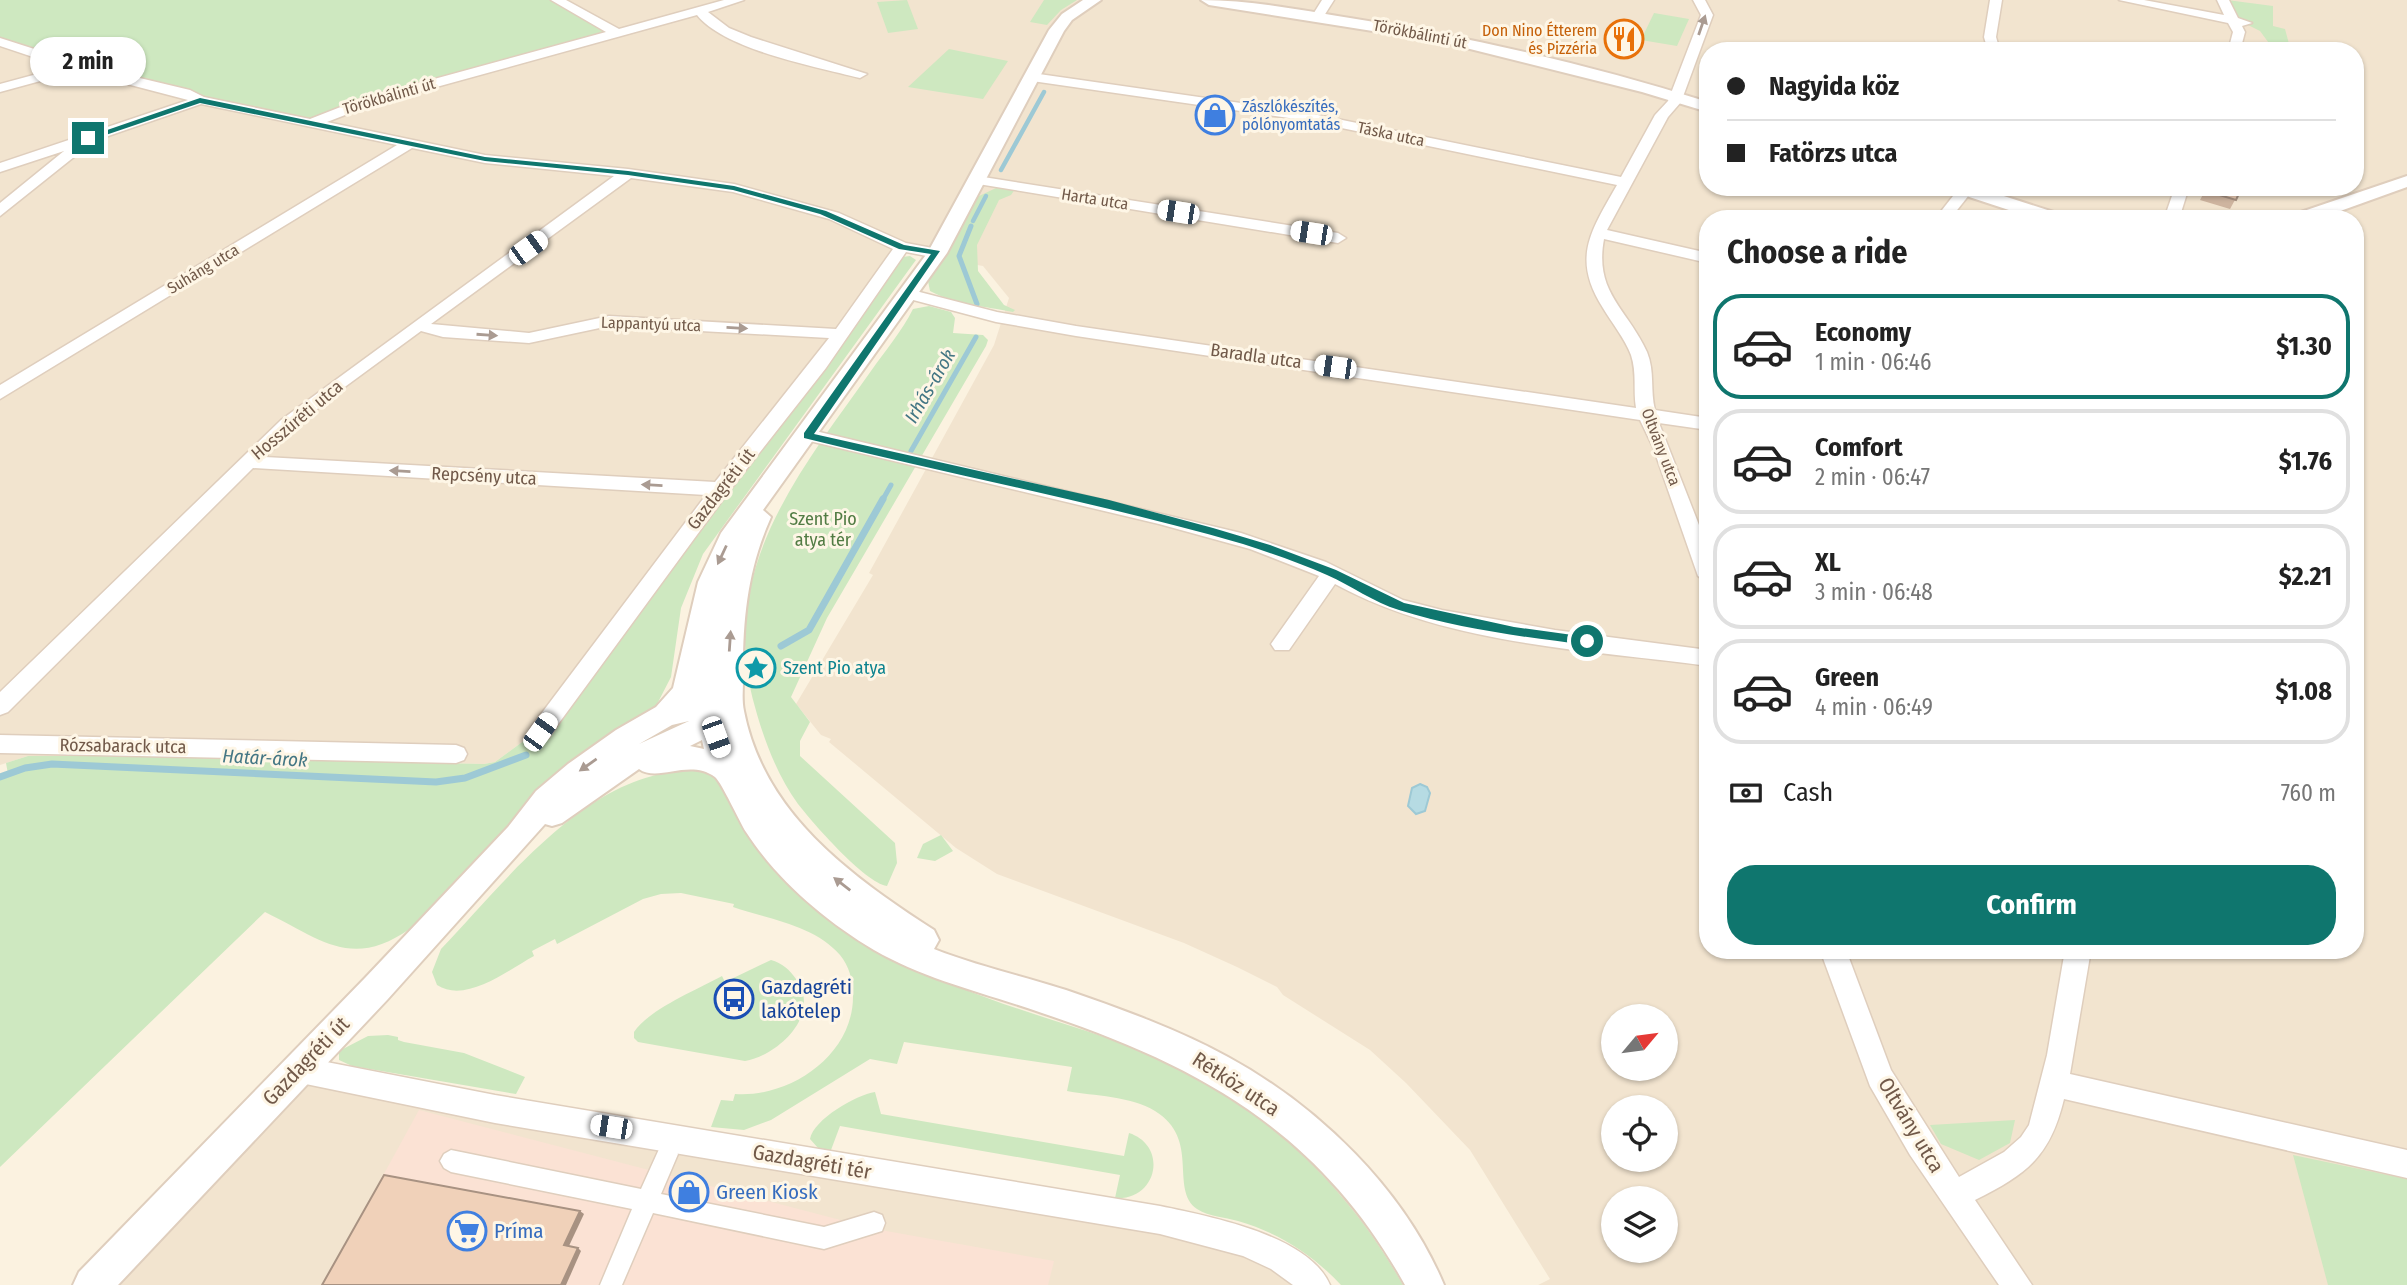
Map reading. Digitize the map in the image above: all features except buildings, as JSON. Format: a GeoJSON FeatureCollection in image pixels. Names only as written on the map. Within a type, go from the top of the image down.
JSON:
{"type":"FeatureCollection","features":[{"type":"Feature","properties":{"kind":"street"},"geometry":{"type":"LineString","coordinates":[[556,0],[617,33]]}},
{"type":"Feature","properties":{"kind":"street","name":"Törökbálinti út"},"geometry":{"type":"LineString","coordinates":[[309,124],[366,102],[738,0]]}},
{"type":"Feature","properties":{"kind":"street","name":"Gazdagréti út"},"geometry":{"type":"LineString","coordinates":[[92,1285],[518,836],[546,800],[578,772],[626,738],[666,715],[685,693],[691,677],[711,582],[733,533],[750,508],[776,479],[937,253],[1067,17],[1093,0]]}},
{"type":"Feature","properties":{"kind":"street","name":"Törökbálinti út"},"geometry":{"type":"LineString","coordinates":[[1209,0],[1455,40],[1699,104]]}},
{"type":"Feature","properties":{"kind":"street"},"geometry":{"type":"LineString","coordinates":[[1318,16],[1328,0]]}},
{"type":"Feature","properties":{"kind":"street","name":"Oltvány utca"},"geometry":{"type":"LineString","coordinates":[[1699,0],[1707,15],[1675,97],[1624,182],[1593,247],[1595,278],[1638,351],[1644,370],[1643,397],[1647,416],[1662,447],[1699,551]]}},
{"type":"Feature","properties":{"kind":"street"},"geometry":{"type":"LineString","coordinates":[[1991,42],[1996,0]]}},
{"type":"Feature","properties":{"kind":"street"},"geometry":{"type":"LineString","coordinates":[[2124,0],[2240,22]]}},
{"type":"Feature","properties":{"kind":"street"},"geometry":{"type":"LineString","coordinates":[[2223,0],[2240,22],[2236,42]]}},
{"type":"Feature","properties":{"kind":"street"},"geometry":{"type":"LineString","coordinates":[[700,10],[705,19],[730,34],[860,74]]}},
{"type":"Feature","properties":{"kind":"street"},"geometry":{"type":"LineString","coordinates":[[0,42],[77,67],[185,93],[200,100],[407,145],[498,161],[628,173],[766,196],[834,216],[902,247],[937,253]]}},
{"type":"Feature","properties":{"kind":"street"},"geometry":{"type":"LineString","coordinates":[[0,88],[77,67]]}},
{"type":"Feature","properties":{"kind":"street","name":"Táska utca"},"geometry":{"type":"LineString","coordinates":[[1032,77],[1291,114],[1624,182]]}},
{"type":"Feature","properties":{"kind":"street"},"geometry":{"type":"LineString","coordinates":[[0,168],[200,100]]}},
{"type":"Feature","properties":{"kind":"street"},"geometry":{"type":"LineString","coordinates":[[0,211],[88,138]]}},
{"type":"Feature","properties":{"kind":"street","name":"Suháng utca"},"geometry":{"type":"LineString","coordinates":[[0,393],[407,145]]}},
{"type":"Feature","properties":{"kind":"street","name":"Hosszúréti utca"},"geometry":{"type":"LineString","coordinates":[[0,706],[248,462],[321,396],[628,173]]}},
{"type":"Feature","properties":{"kind":"street","name":"Harta utca"},"geometry":{"type":"LineString","coordinates":[[977,180],[1338,238]]}},
{"type":"Feature","properties":{"kind":"street"},"geometry":{"type":"LineString","coordinates":[[2325,210],[2407,181]]}},
{"type":"Feature","properties":{"kind":"street"},"geometry":{"type":"LineString","coordinates":[[1983,196],[2028,210]]}},
{"type":"Feature","properties":{"kind":"street"},"geometry":{"type":"LineString","coordinates":[[1598,233],[1699,256]]}},
{"type":"Feature","properties":{"kind":"street","name":"Gazdagréti út"},"geometry":{"type":"LineString","coordinates":[[540,732],[720,489],[842,334],[902,247]]}},
{"type":"Feature","properties":{"kind":"street","name":"Baradla utca"},"geometry":{"type":"LineString","coordinates":[[908,294],[996,317],[1076,331],[1335,367],[1494,394],[1699,423]]}},
{"type":"Feature","properties":{"kind":"street","name":"Lappantyú utca"},"geometry":{"type":"LineString","coordinates":[[420,326],[443,332],[529,338],[609,321],[842,334]]}},
{"type":"Feature","properties":{"kind":"street"},"geometry":{"type":"LineString","coordinates":[[807,435],[1109,504],[1266,547],[1332,573],[1378,598],[1436,616],[1514,631],[1699,657]]}},
{"type":"Feature","properties":{"kind":"street","name":"Repcsény utca"},"geometry":{"type":"LineString","coordinates":[[248,462],[720,489]]}},
{"type":"Feature","properties":{"kind":"street","name":"Gazdagréti út"},"geometry":{"type":"LineString","coordinates":[[518,836],[621,765],[716,713],[729,651],[734,592],[744,552],[776,479]]}},
{"type":"Feature","properties":{"kind":"street"},"geometry":{"type":"LineString","coordinates":[[1282,644],[1332,573]]}},
{"type":"Feature","properties":{"kind":"street","name":"Gazdagréti út"},"geometry":{"type":"LineString","coordinates":[[706,607],[716,713]]}},
{"type":"Feature","properties":{"kind":"street","name":"Gazdagréti út"},"geometry":{"type":"LineString","coordinates":[[666,715],[716,713]]}},
{"type":"Feature","properties":{"kind":"street","name":"Rétköz utca"},"geometry":{"type":"LineString","coordinates":[[716,713],[728,771],[766,840],[792,869],[838,908],[923,959],[1177,1048],[1252,1090],[1324,1150],[1351,1177],[1388,1225],[1425,1285]]}},
{"type":"Feature","properties":{"kind":"street","name":"Rétköz utca"},"geometry":{"type":"LineString","coordinates":[[716,713],[765,802],[796,841],[835,879],[867,903],[980,977]]}},
{"type":"Feature","properties":{"kind":"street","name":"Rózsabarack utca"},"geometry":{"type":"LineString","coordinates":[[0,744],[456,754]]}},
{"type":"Feature","properties":{"kind":"street"},"geometry":{"type":"LineString","coordinates":[[584,791],[670,758],[688,756],[708,759],[728,771]]}},
{"type":"Feature","properties":{"kind":"street","name":"Oltvány utca"},"geometry":{"type":"LineString","coordinates":[[1836,959],[1880,1077],[1920,1145],[2017,1285]]}},
{"type":"Feature","properties":{"kind":"street"},"geometry":{"type":"LineString","coordinates":[[1954,1195],[2004,1170],[2033,1146],[2048,1116],[2076,959]]}},
{"type":"Feature","properties":{"kind":"street","name":"Gazdagréti tér"},"geometry":{"type":"LineString","coordinates":[[296,1069],[495,1109],[1160,1220],[1244,1240],[1283,1258],[1315,1285]]}},
{"type":"Feature","properties":{"kind":"street"},"geometry":{"type":"LineString","coordinates":[[2053,1083],[2407,1164]]}},
{"type":"Feature","properties":{"kind":"street"},"geometry":{"type":"LineString","coordinates":[[611,1285],[667,1154]]}},
{"type":"Feature","properties":{"kind":"street"},"geometry":{"type":"LineString","coordinates":[[451,1161],[824,1238],[874,1223]]}},
{"type":"Feature","properties":{"kind":"shaded area"},"geometry":{"type":"Polygon","coordinates":[[[557,0],[2407,0],[2407,1285],[1538,1285],[1550,1279],[1470,1150],[1406,1083],[1370,1050],[1283,995],[1277,987],[1237,967],[1184,943],[997,874],[956,848],[829,742],[831,739],[821,735],[796,704],[873,575],[869,573],[994,345],[1009,298],[983,266],[905,252],[545,738],[535,743],[525,740],[495,762],[484,764],[28,756],[0,765],[0,42],[557,0]]]}},
{"type":"Feature","properties":{"kind":"shaded area"},"geometry":{"type":"Polygon","coordinates":[[[296,1069],[1160,1220],[1315,1285],[92,1285],[296,1069]]]}},
{"type":"Feature","properties":{"kind":"shaded area"},"geometry":{"type":"Polygon","coordinates":[[[419,1110],[875,1229],[1054,1261],[1048,1285],[323,1285],[419,1110]]]}},
{"type":"Feature","properties":{"kind":"green space"},"geometry":{"type":"Polygon","coordinates":[[[0,0],[557,0],[617,33],[483,70],[309,124],[200,100],[0,42],[0,0]]]}},
{"type":"Feature","properties":{"kind":"green space"},"geometry":{"type":"Polygon","coordinates":[[[907,0],[918,29],[888,33],[877,2],[907,0]]]}},
{"type":"Feature","properties":{"kind":"green space"},"geometry":{"type":"Polygon","coordinates":[[[1044,0],[1077,0],[1061,10],[1047,25],[1030,22],[1044,0]]]}},
{"type":"Feature","properties":{"kind":"green space"},"geometry":{"type":"Polygon","coordinates":[[[2227,0],[2273,6],[2273,26],[2285,29],[2289,42],[2268,42],[2260,31],[2236,19],[2227,0]]]}},
{"type":"Feature","properties":{"kind":"green space"},"geometry":{"type":"Polygon","coordinates":[[[1654,13],[1689,19],[1677,46],[1641,40],[1654,13]]]}},
{"type":"Feature","properties":{"kind":"green space"},"geometry":{"type":"Polygon","coordinates":[[[949,49],[1008,61],[983,99],[908,87],[949,49]]]}},
{"type":"Feature","properties":{"kind":"green space"},"geometry":{"type":"Polygon","coordinates":[[[996,188],[1015,189],[1011,195],[999,200],[977,245],[978,271],[1004,305],[1015,310],[1013,312],[940,296],[930,291],[928,281],[977,197],[996,188]]]}},
{"type":"Feature","properties":{"kind":"green space"},"geometry":{"type":"Polygon","coordinates":[[[910,256],[916,260],[703,554],[681,608],[671,677],[654,710],[517,816],[411,928],[390,941],[354,949],[337,946],[265,912],[0,1167],[0,777],[8,774],[6,763],[28,756],[105,756],[484,764],[495,762],[525,740],[535,743],[545,738],[902,257],[910,256]]]}},
{"type":"Feature","properties":{"kind":"green space","name":"Szent Pio atya tér"},"geometry":{"type":"Polygon","coordinates":[[[929,306],[951,312],[955,318],[953,333],[983,335],[988,340],[986,346],[827,618],[791,697],[810,722],[800,741],[800,756],[895,843],[897,863],[887,886],[866,874],[840,851],[798,804],[784,782],[767,745],[755,707],[746,658],[746,612],[755,569],[771,527],[792,487],[913,309],[929,306]]]}},
{"type":"Feature","properties":{"kind":"green space"},"geometry":{"type":"Polygon","coordinates":[[[694,764],[712,776],[880,941],[903,959],[958,987],[1135,1048],[1177,1066],[1254,1114],[1290,1143],[1352,1209],[1403,1285],[1341,1285],[1306,1254],[1281,1238],[1253,1226],[1197,1209],[1189,1200],[1185,1189],[1181,1149],[1169,1122],[1155,1111],[1135,1102],[1067,1091],[1072,1067],[904,1042],[897,1064],[870,1059],[771,1120],[744,1130],[711,1127],[721,1100],[733,1101],[735,1094],[777,1089],[797,1080],[831,1054],[843,1036],[850,1017],[853,995],[848,969],[830,945],[804,930],[733,907],[734,904],[681,893],[661,894],[643,899],[557,944],[555,939],[532,951],[534,956],[487,983],[461,990],[448,990],[437,985],[432,972],[441,949],[492,893],[551,835],[583,810],[617,790],[652,776],[689,771],[694,764]]]}},
{"type":"Feature","properties":{"kind":"green space"},"geometry":{"type":"Polygon","coordinates":[[[941,835],[953,851],[935,861],[917,858],[923,844],[941,835]]]}},
{"type":"Feature","properties":{"kind":"green space"},"geometry":{"type":"Polygon","coordinates":[[[771,960],[782,965],[794,976],[803,992],[804,1006],[793,1031],[771,1051],[745,1061],[638,1042],[634,1038],[634,1032],[641,1024],[674,1001],[722,976],[725,982],[771,960]]]}},
{"type":"Feature","properties":{"kind":"green space"},"geometry":{"type":"Polygon","coordinates":[[[368,1036],[398,1037],[398,1040],[404,1042],[464,1053],[525,1077],[516,1094],[352,1066],[339,1060],[339,1051],[368,1036]]]}},
{"type":"Feature","properties":{"kind":"green space"},"geometry":{"type":"Polygon","coordinates":[[[875,1092],[881,1114],[1124,1156],[1129,1133],[1142,1140],[1150,1149],[1153,1172],[1141,1191],[1129,1197],[1115,1198],[1120,1175],[840,1126],[831,1150],[818,1148],[810,1139],[813,1131],[827,1116],[857,1098],[875,1092]]]}},
{"type":"Feature","properties":{"kind":"green space"},"geometry":{"type":"Polygon","coordinates":[[[2015,1120],[2010,1143],[1979,1160],[1941,1144],[1930,1125],[2015,1120]]]}},
{"type":"Feature","properties":{"kind":"green space"},"geometry":{"type":"Polygon","coordinates":[[[2293,1155],[2407,1179],[2407,1285],[2328,1285],[2293,1155]]]}},
{"type":"Feature","properties":{"kind":"water"},"geometry":{"type":"Polygon","coordinates":[[[1420,784],[1427,787],[1430,793],[1425,811],[1416,814],[1408,806],[1412,788],[1420,784]]]}},
{"type":"Feature","properties":{"kind":"waterway","name":"Irhás-árok"},"geometry":{"type":"LineString","coordinates":[[1001,170],[1044,92]]}},
{"type":"Feature","properties":{"kind":"waterway","name":"Irhás-árok"},"geometry":{"type":"LineString","coordinates":[[973,221],[986,196]]}},
{"type":"Feature","properties":{"kind":"waterway","name":"Irhás-árok"},"geometry":{"type":"LineString","coordinates":[[971,226],[959,256],[977,304]]}},
{"type":"Feature","properties":{"kind":"waterway","name":"Irhás-árok"},"geometry":{"type":"LineString","coordinates":[[911,451],[976,337]]}},
{"type":"Feature","properties":{"kind":"waterway","name":"Irhás-árok"},"geometry":{"type":"LineString","coordinates":[[882,501],[891,485]]}},
{"type":"Feature","properties":{"kind":"waterway","name":"Irhás-árok"},"geometry":{"type":"LineString","coordinates":[[781,646],[809,630],[883,499]]}},
{"type":"Feature","properties":{"kind":"waterway","name":"Határ-árok"},"geometry":{"type":"LineString","coordinates":[[0,777],[25,768],[52,764],[436,782],[465,778],[526,755]]}},
{"type":"Feature","properties":{"kind":"place","name":"Don Nino Étterem és Pizzéria"},"geometry":{"type":"Point","coordinates":[1624,39]}},
{"type":"Feature","properties":{"kind":"place","name":"Zászlókészítés, pólónyomtatás"},"geometry":{"type":"Point","coordinates":[1215,115]}},
{"type":"Feature","properties":{"kind":"place","name":"Szent Pio atya"},"geometry":{"type":"Point","coordinates":[756,668]}},
{"type":"Feature","properties":{"kind":"place","name":"Gazdagréti lakótelep"},"geometry":{"type":"Point","coordinates":[734,999]}},
{"type":"Feature","properties":{"kind":"place","name":"Green Kiosk"},"geometry":{"type":"Point","coordinates":[689,1192]}},
{"type":"Feature","properties":{"kind":"place","name":"Príma"},"geometry":{"type":"Point","coordinates":[467,1231]}},
{"type":"Feature","properties":{"kind":"route"},"geometry":{"type":"LineString","coordinates":[[88,138],[200,100],[407,145],[485,159],[628,173],[734,188],[823,213],[902,247],[937,253],[807,435],[1109,504],[1266,547],[1332,573],[1378,598],[1436,616],[1587,641]]}}]}
